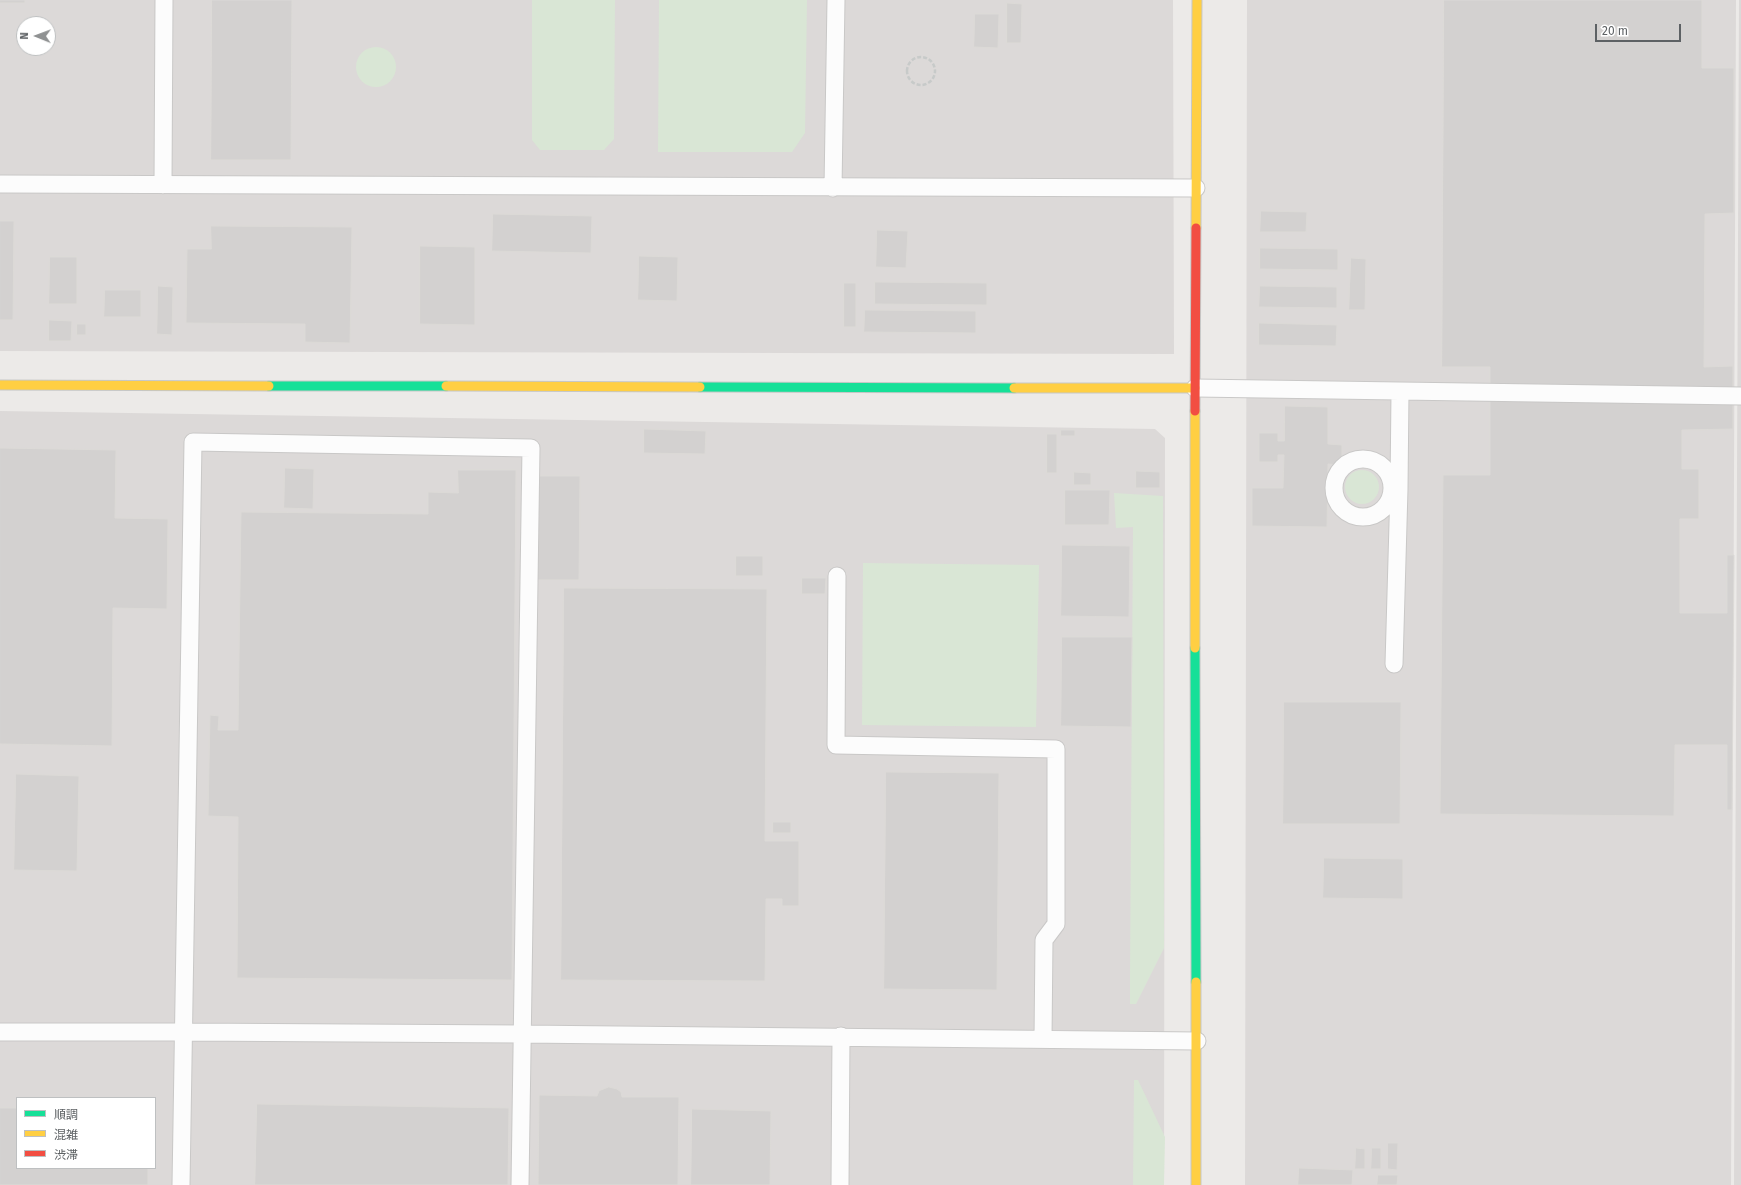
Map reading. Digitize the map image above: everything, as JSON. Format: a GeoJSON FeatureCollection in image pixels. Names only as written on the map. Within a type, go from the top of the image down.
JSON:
{"type":"FeatureCollection","features":[{"type":"Feature","properties":{"kind":"street"},"geometry":{"type":"LineString","coordinates":[[1196,1185],[1195,388],[1197,0]]}},
{"type":"Feature","properties":{"kind":"street"},"geometry":{"type":"LineString","coordinates":[[0,385],[1195,388]]}},
{"type":"Feature","properties":{"kind":"lane"},"geometry":{"type":"LineString","coordinates":[[163,185],[164,0]]}},
{"type":"Feature","properties":{"kind":"lane"},"geometry":{"type":"LineString","coordinates":[[834,188],[836,0]]}},
{"type":"Feature","properties":{"kind":"lane"},"geometry":{"type":"LineString","coordinates":[[0,184],[834,188],[1196,188]]}},
{"type":"Feature","properties":{"kind":"lane"},"geometry":{"type":"LineString","coordinates":[[1195,388],[1741,396]]}},
{"type":"Feature","properties":{"kind":"lane"},"geometry":{"type":"LineString","coordinates":[[1394,664],[1396,488],[1400,392]]}},
{"type":"Feature","properties":{"kind":"lane"},"geometry":{"type":"LineString","coordinates":[[182,1185],[193,442],[531,448],[520,1185]]}},
{"type":"Feature","properties":{"kind":"lane"},"geometry":{"type":"LineString","coordinates":[[837,576],[836,745],[1056,749],[1056,924],[1044,940],[1043,1039]]}},
{"type":"Feature","properties":{"kind":"lane"},"geometry":{"type":"LineString","coordinates":[[0,1032],[841,1036],[1197,1041]]}},
{"type":"Feature","properties":{"kind":"lane"},"geometry":{"type":"LineString","coordinates":[[840,1185],[841,1036]]}},
{"type":"Feature","properties":{"kind":"path"},"geometry":{"type":"LineString","coordinates":[[919,57],[931,61],[935,72],[934,77],[930,82],[925,86],[919,86],[912,84],[906,72],[907,66],[912,59],[919,57]]}},
{"type":"Feature","properties":{"kind":"shaded area"},"geometry":{"type":"Polygon","coordinates":[[[0,0],[1173,0],[1174,354],[0,351],[0,0]]]}},
{"type":"Feature","properties":{"kind":"shaded area"},"geometry":{"type":"Polygon","coordinates":[[[1247,0],[1736,0],[1731,1185],[1245,1185],[1247,0]]]}},
{"type":"Feature","properties":{"kind":"shaded area"},"geometry":{"type":"Polygon","coordinates":[[[1739,0],[1741,0],[1741,1185],[1734,1185],[1739,0]]]}},
{"type":"Feature","properties":{"kind":"shaded area"},"geometry":{"type":"Polygon","coordinates":[[[0,411],[1155,429],[1165,438],[1164,1185],[0,1185],[0,411]]]}},
{"type":"Feature","properties":{"kind":"green space"},"geometry":{"type":"Polygon","coordinates":[[[532,0],[615,0],[614,139],[604,150],[540,150],[532,140],[532,0]]]}},
{"type":"Feature","properties":{"kind":"green space"},"geometry":{"type":"Polygon","coordinates":[[[659,0],[807,0],[805,133],[792,152],[658,152],[659,0]]]}},
{"type":"Feature","properties":{"kind":"green space"},"geometry":{"type":"Polygon","coordinates":[[[380,47],[387,50],[393,56],[396,67],[395,75],[387,84],[380,87],[372,87],[365,84],[357,75],[356,63],[359,56],[368,48],[380,47]]]}},
{"type":"Feature","properties":{"kind":"green space"},"geometry":{"type":"Polygon","coordinates":[[[1362,470],[1374,475],[1379,487],[1374,499],[1362,504],[1350,499],[1345,487],[1350,475],[1362,470]]]}},
{"type":"Feature","properties":{"kind":"green space"},"geometry":{"type":"Polygon","coordinates":[[[1114,493],[1163,496],[1164,948],[1136,1004],[1130,1004],[1133,527],[1116,528],[1114,493]]]}},
{"type":"Feature","properties":{"kind":"green space"},"geometry":{"type":"Polygon","coordinates":[[[863,563],[1039,565],[1036,727],[862,725],[863,563]]]}},
{"type":"Feature","properties":{"kind":"green space"},"geometry":{"type":"Polygon","coordinates":[[[1134,1080],[1138,1080],[1165,1137],[1164,1185],[1133,1185],[1134,1080]]]}},
{"type":"Feature","properties":{"kind":"building"},"geometry":{"type":"Polygon","coordinates":[[[0,0],[25,0],[25,3],[0,3],[0,0]]]}},
{"type":"Feature","properties":{"kind":"building"},"geometry":{"type":"Polygon","coordinates":[[[212,0],[292,0],[291,160],[211,160],[212,0]]]}},
{"type":"Feature","properties":{"kind":"building"},"geometry":{"type":"Polygon","coordinates":[[[1444,0],[1702,0],[1702,68],[1734,68],[1734,213],[1705,214],[1704,367],[1733,366],[1733,429],[1682,430],[1682,469],[1699,469],[1699,519],[1680,519],[1680,613],[1727,613],[1727,555],[1734,555],[1732,810],[1727,810],[1727,745],[1675,745],[1674,816],[1440,814],[1443,475],[1490,475],[1490,367],[1442,367],[1444,0]]]}},
{"type":"Feature","properties":{"kind":"building"},"geometry":{"type":"Polygon","coordinates":[[[1007,3],[1022,4],[1021,43],[1007,43],[1007,3]]]}},
{"type":"Feature","properties":{"kind":"building"},"geometry":{"type":"Polygon","coordinates":[[[975,14],[999,14],[998,48],[974,47],[975,14]]]}},
{"type":"Feature","properties":{"kind":"building"},"geometry":{"type":"Polygon","coordinates":[[[1261,211],[1307,212],[1306,232],[1260,232],[1261,211]]]}},
{"type":"Feature","properties":{"kind":"building"},"geometry":{"type":"Polygon","coordinates":[[[493,214],[592,216],[591,253],[492,251],[493,214]]]}},
{"type":"Feature","properties":{"kind":"building"},"geometry":{"type":"Polygon","coordinates":[[[0,221],[14,221],[13,320],[0,320],[0,221]]]}},
{"type":"Feature","properties":{"kind":"building"},"geometry":{"type":"Polygon","coordinates":[[[211,226],[352,227],[350,343],[305,342],[305,324],[186,323],[187,249],[211,249],[211,226]]]}},
{"type":"Feature","properties":{"kind":"building"},"geometry":{"type":"Polygon","coordinates":[[[877,230],[908,231],[906,268],[876,267],[877,230]]]}},
{"type":"Feature","properties":{"kind":"building"},"geometry":{"type":"Polygon","coordinates":[[[420,246],[475,247],[475,325],[420,324],[420,246]]]}},
{"type":"Feature","properties":{"kind":"building"},"geometry":{"type":"Polygon","coordinates":[[[1260,248],[1338,249],[1338,270],[1260,269],[1260,248]]]}},
{"type":"Feature","properties":{"kind":"building"},"geometry":{"type":"Polygon","coordinates":[[[639,256],[678,257],[677,301],[638,300],[639,256]]]}},
{"type":"Feature","properties":{"kind":"building"},"geometry":{"type":"Polygon","coordinates":[[[50,257],[77,257],[77,304],[49,304],[50,257]]]}},
{"type":"Feature","properties":{"kind":"building"},"geometry":{"type":"Polygon","coordinates":[[[1351,258],[1366,259],[1365,310],[1349,310],[1351,258]]]}},
{"type":"Feature","properties":{"kind":"building"},"geometry":{"type":"Polygon","coordinates":[[[875,282],[987,283],[987,305],[875,304],[875,282]]]}},
{"type":"Feature","properties":{"kind":"building"},"geometry":{"type":"Polygon","coordinates":[[[844,283],[856,283],[856,327],[844,327],[844,283]]]}},
{"type":"Feature","properties":{"kind":"building"},"geometry":{"type":"Polygon","coordinates":[[[158,286],[173,287],[172,335],[157,334],[158,286]]]}},
{"type":"Feature","properties":{"kind":"building"},"geometry":{"type":"Polygon","coordinates":[[[1260,286],[1337,287],[1337,308],[1259,307],[1260,286]]]}},
{"type":"Feature","properties":{"kind":"building"},"geometry":{"type":"Polygon","coordinates":[[[105,290],[141,290],[141,317],[104,317],[105,290]]]}},
{"type":"Feature","properties":{"kind":"building"},"geometry":{"type":"Polygon","coordinates":[[[865,310],[976,311],[976,333],[864,332],[865,310]]]}},
{"type":"Feature","properties":{"kind":"building"},"geometry":{"type":"Polygon","coordinates":[[[49,320],[72,321],[71,341],[49,341],[49,320]]]}},
{"type":"Feature","properties":{"kind":"building"},"geometry":{"type":"Polygon","coordinates":[[[1259,323],[1337,325],[1336,346],[1259,345],[1259,323]]]}},
{"type":"Feature","properties":{"kind":"building"},"geometry":{"type":"Polygon","coordinates":[[[77,324],[86,324],[86,335],[77,335],[77,324]]]}},
{"type":"Feature","properties":{"kind":"building"},"geometry":{"type":"Polygon","coordinates":[[[1285,406],[1328,407],[1328,444],[1342,445],[1342,465],[1328,464],[1327,527],[1252,526],[1252,488],[1283,488],[1284,455],[1278,455],[1278,462],[1259,462],[1259,433],[1278,433],[1278,441],[1284,441],[1285,406]]]}},
{"type":"Feature","properties":{"kind":"building"},"geometry":{"type":"Polygon","coordinates":[[[644,429],[706,431],[705,454],[644,453],[644,429]]]}},
{"type":"Feature","properties":{"kind":"building"},"geometry":{"type":"Polygon","coordinates":[[[1061,430],[1075,430],[1075,436],[1061,436],[1061,430]]]}},
{"type":"Feature","properties":{"kind":"building"},"geometry":{"type":"Polygon","coordinates":[[[1047,434],[1057,434],[1057,473],[1047,473],[1047,434]]]}},
{"type":"Feature","properties":{"kind":"building"},"geometry":{"type":"Polygon","coordinates":[[[0,448],[116,450],[115,518],[168,519],[167,609],[113,608],[112,746],[0,744],[0,448]]]}},
{"type":"Feature","properties":{"kind":"building"},"geometry":{"type":"Polygon","coordinates":[[[285,468],[314,469],[313,509],[284,508],[285,468]]]}},
{"type":"Feature","properties":{"kind":"building"},"geometry":{"type":"Polygon","coordinates":[[[458,470],[516,470],[512,980],[237,978],[238,817],[208,816],[210,715],[219,716],[218,730],[238,730],[241,512],[428,514],[428,492],[458,493],[458,470]]]}},
{"type":"Feature","properties":{"kind":"building"},"geometry":{"type":"Polygon","coordinates":[[[1136,471],[1160,472],[1160,488],[1136,488],[1136,471]]]}},
{"type":"Feature","properties":{"kind":"building"},"geometry":{"type":"Polygon","coordinates":[[[1074,472],[1091,473],[1091,485],[1074,485],[1074,472]]]}},
{"type":"Feature","properties":{"kind":"building"},"geometry":{"type":"Polygon","coordinates":[[[535,476],[580,476],[579,580],[534,580],[535,476]]]}},
{"type":"Feature","properties":{"kind":"building"},"geometry":{"type":"Polygon","coordinates":[[[1065,490],[1110,490],[1109,525],[1065,525],[1065,490]]]}},
{"type":"Feature","properties":{"kind":"building"},"geometry":{"type":"Polygon","coordinates":[[[1062,545],[1130,546],[1129,617],[1061,616],[1062,545]]]}},
{"type":"Feature","properties":{"kind":"building"},"geometry":{"type":"Polygon","coordinates":[[[736,556],[763,556],[763,576],[736,576],[736,556]]]}},
{"type":"Feature","properties":{"kind":"building"},"geometry":{"type":"Polygon","coordinates":[[[802,578],[826,578],[825,594],[802,594],[802,578]]]}},
{"type":"Feature","properties":{"kind":"building"},"geometry":{"type":"Polygon","coordinates":[[[564,588],[767,589],[765,841],[799,841],[799,906],[782,906],[782,899],[766,899],[765,981],[561,980],[564,588]]]}},
{"type":"Feature","properties":{"kind":"building"},"geometry":{"type":"Polygon","coordinates":[[[1062,637],[1132,637],[1131,727],[1061,726],[1062,637]]]}},
{"type":"Feature","properties":{"kind":"building"},"geometry":{"type":"Polygon","coordinates":[[[1284,702],[1401,702],[1400,824],[1283,824],[1284,702]]]}},
{"type":"Feature","properties":{"kind":"building"},"geometry":{"type":"Polygon","coordinates":[[[886,772],[999,773],[997,990],[884,989],[886,772]]]}},
{"type":"Feature","properties":{"kind":"building"},"geometry":{"type":"Polygon","coordinates":[[[16,774],[79,776],[77,871],[14,870],[16,774]]]}},
{"type":"Feature","properties":{"kind":"building"},"geometry":{"type":"Polygon","coordinates":[[[773,822],[791,822],[791,833],[773,833],[773,822]]]}},
{"type":"Feature","properties":{"kind":"building"},"geometry":{"type":"Polygon","coordinates":[[[1324,858],[1403,859],[1403,899],[1323,898],[1324,858]]]}},
{"type":"Feature","properties":{"kind":"building"},"geometry":{"type":"Polygon","coordinates":[[[609,1087],[617,1089],[621,1092],[622,1097],[679,1097],[678,1185],[538,1185],[539,1095],[597,1096],[599,1091],[609,1087]]]}},
{"type":"Feature","properties":{"kind":"building"},"geometry":{"type":"Polygon","coordinates":[[[257,1104],[509,1108],[508,1185],[255,1185],[257,1104]]]}},
{"type":"Feature","properties":{"kind":"building"},"geometry":{"type":"Polygon","coordinates":[[[0,1108],[16,1108],[16,1169],[148,1169],[148,1185],[0,1185],[0,1108]]]}},
{"type":"Feature","properties":{"kind":"building"},"geometry":{"type":"Polygon","coordinates":[[[692,1109],[771,1111],[770,1185],[691,1185],[692,1109]]]}},
{"type":"Feature","properties":{"kind":"building"},"geometry":{"type":"Polygon","coordinates":[[[1388,1143],[1398,1143],[1397,1170],[1388,1169],[1388,1143]]]}},
{"type":"Feature","properties":{"kind":"building"},"geometry":{"type":"Polygon","coordinates":[[[1356,1148],[1365,1149],[1365,1169],[1355,1169],[1356,1148]]]}},
{"type":"Feature","properties":{"kind":"building"},"geometry":{"type":"Polygon","coordinates":[[[1372,1148],[1381,1148],[1381,1169],[1371,1169],[1372,1148]]]}},
{"type":"Feature","properties":{"kind":"building"},"geometry":{"type":"Polygon","coordinates":[[[1299,1168],[1353,1170],[1352,1185],[1298,1185],[1299,1168]]]}},
{"type":"Feature","properties":{"kind":"building"},"geometry":{"type":"Polygon","coordinates":[[[1378,1175],[1398,1175],[1397,1185],[1377,1185],[1378,1175]]]}},
{"type":"Feature","properties":{"kind":"traffic: fast"},"geometry":{"type":"LineString","coordinates":[[269,386],[446,386]]}},
{"type":"Feature","properties":{"kind":"traffic: fast"},"geometry":{"type":"LineString","coordinates":[[700,387],[1014,388]]}},
{"type":"Feature","properties":{"kind":"traffic: fast"},"geometry":{"type":"LineString","coordinates":[[1195,648],[1196,982]]}},
{"type":"Feature","properties":{"kind":"traffic: slow"},"geometry":{"type":"LineString","coordinates":[[1196,228],[1197,0]]}},
{"type":"Feature","properties":{"kind":"traffic: slow"},"geometry":{"type":"LineString","coordinates":[[0,385],[269,386]]}},
{"type":"Feature","properties":{"kind":"traffic: slow"},"geometry":{"type":"LineString","coordinates":[[446,386],[700,387]]}},
{"type":"Feature","properties":{"kind":"traffic: slow"},"geometry":{"type":"LineString","coordinates":[[1014,388],[1195,388]]}},
{"type":"Feature","properties":{"kind":"traffic: slow"},"geometry":{"type":"LineString","coordinates":[[1195,411],[1195,648]]}},
{"type":"Feature","properties":{"kind":"traffic: slow"},"geometry":{"type":"LineString","coordinates":[[1196,982],[1196,1185]]}},
{"type":"Feature","properties":{"kind":"traffic: jam"},"geometry":{"type":"LineString","coordinates":[[1195,411],[1196,228]]}}]}
